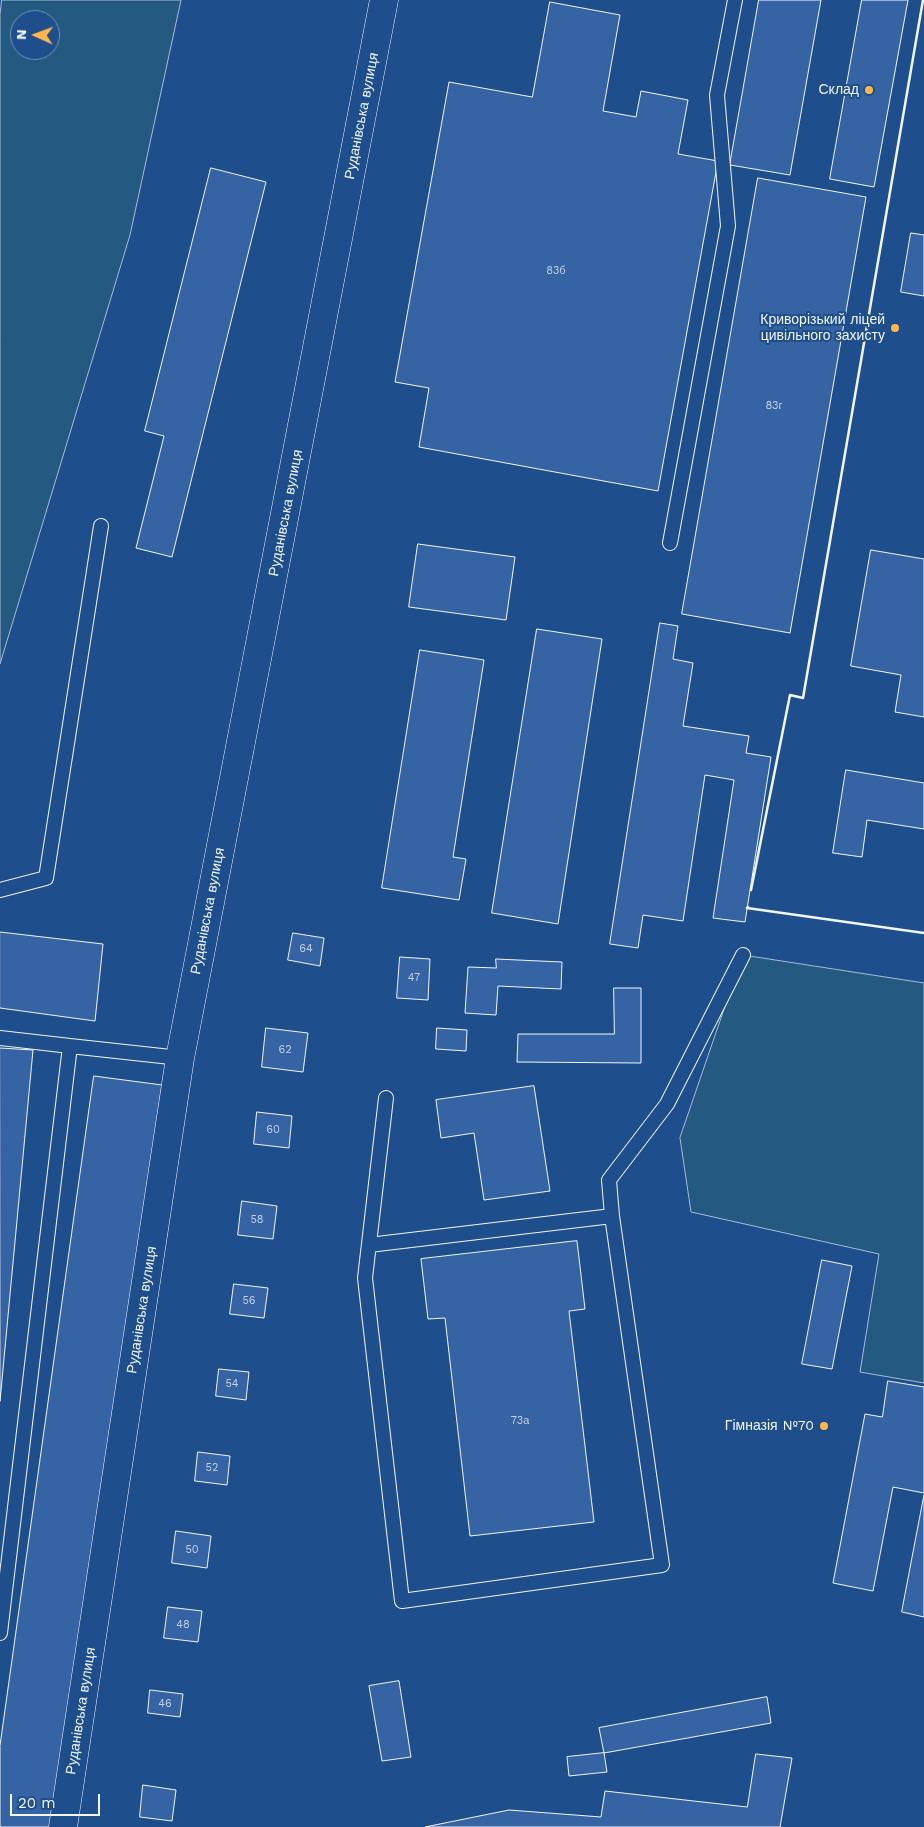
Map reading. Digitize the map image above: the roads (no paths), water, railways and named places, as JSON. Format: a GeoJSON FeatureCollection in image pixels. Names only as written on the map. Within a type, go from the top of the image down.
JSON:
{"type":"FeatureCollection","features":[{"type":"Feature","properties":{"kind":"street","name":"Руданівська вулиця"},"geometry":{"type":"LineString","coordinates":[[63,1827],[180,1058],[384,0]]}},
{"type":"Feature","properties":{"kind":"lane"},"geometry":{"type":"LineString","coordinates":[[670,543],[728,226],[717,95],[735,0]]}},
{"type":"Feature","properties":{"kind":"lane"},"geometry":{"type":"LineString","coordinates":[[0,890],[46,878],[101,526]]}},
{"type":"Feature","properties":{"kind":"lane"},"geometry":{"type":"LineString","coordinates":[[386,1098],[365,1278],[402,1601],[662,1565],[608,1180],[667,1104],[743,955]]}},
{"type":"Feature","properties":{"kind":"lane"},"geometry":{"type":"LineString","coordinates":[[0,1038],[180,1058]]}},
{"type":"Feature","properties":{"kind":"lane"},"geometry":{"type":"LineString","coordinates":[[0,1633],[70,1046]]}},
{"type":"Feature","properties":{"kind":"lane"},"geometry":{"type":"LineString","coordinates":[[369,1245],[612,1216]]}},
{"type":"Feature","properties":{"kind":"place","name":"Склад"},"geometry":{"type":"Point","coordinates":[869,90]}},
{"type":"Feature","properties":{"kind":"place","name":"Криворізький ліцей цивільного захисту"},"geometry":{"type":"Point","coordinates":[895,328]}},
{"type":"Feature","properties":{"kind":"place","name":"Гімназія №70"},"geometry":{"type":"Point","coordinates":[824,1426]}}]}
